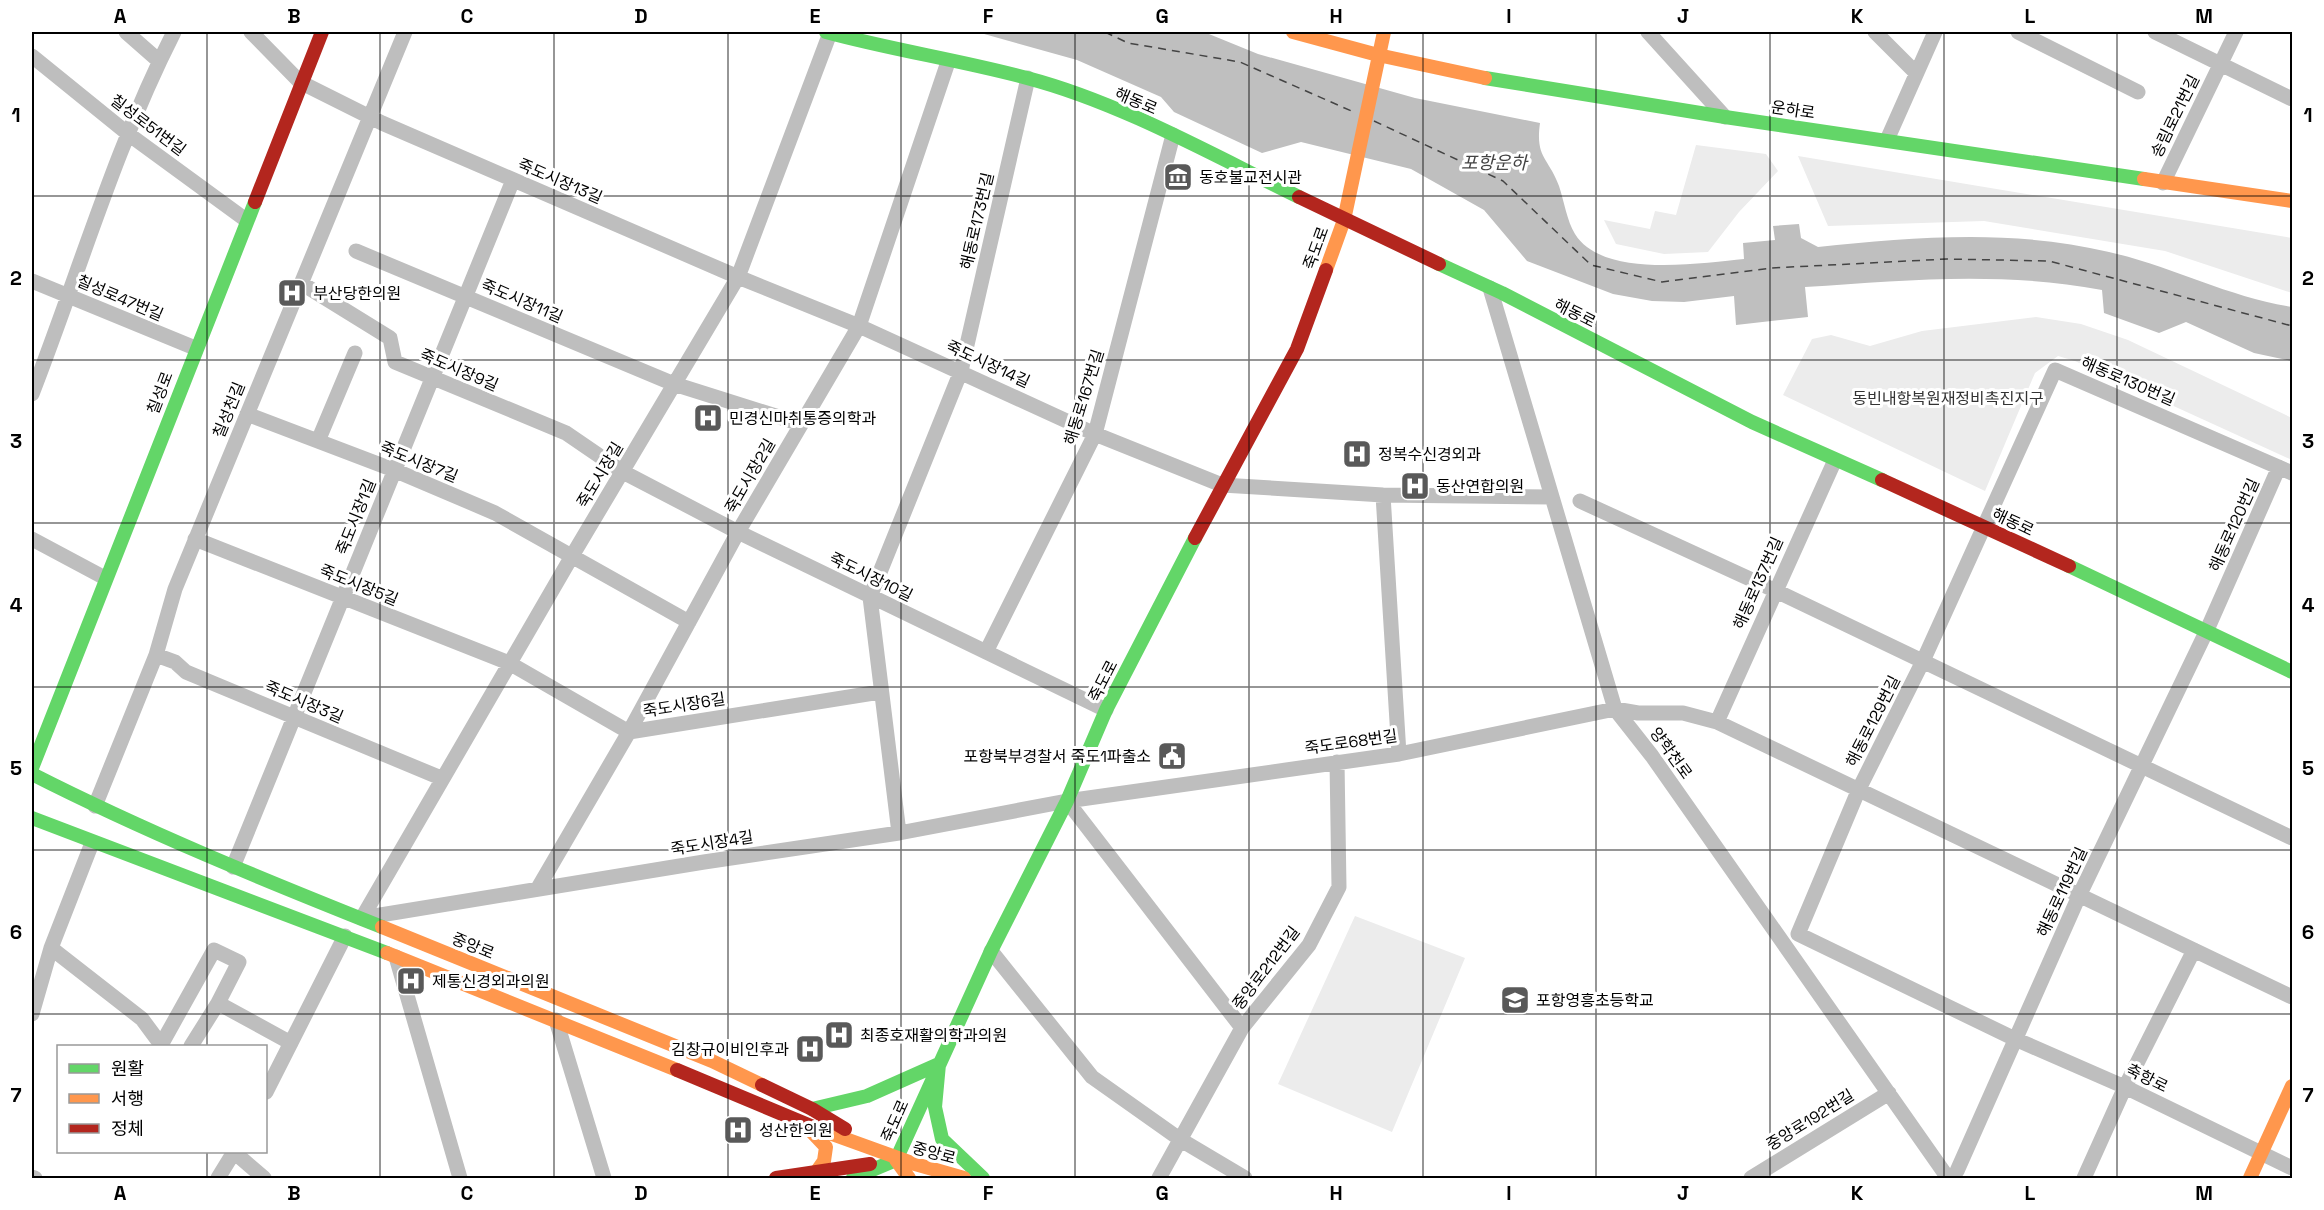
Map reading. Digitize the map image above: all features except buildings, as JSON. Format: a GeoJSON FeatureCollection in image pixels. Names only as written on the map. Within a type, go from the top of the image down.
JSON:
{"type":"FeatureCollection","features":[{"type":"Feature","properties":{"kind":"main road","name":"칠성로"},"geometry":{"type":"LineString","coordinates":[[32,768],[195,348],[322,32]]}},
{"type":"Feature","properties":{"kind":"main road","name":"해동로"},"geometry":{"type":"LineString","coordinates":[[828,32],[948,62],[1028,78],[1108,107],[1173,135],[1344,220],[1490,288],[1752,422],[1983,526],[2292,672]]}},
{"type":"Feature","properties":{"kind":"main road","name":"운하로"},"geometry":{"type":"LineString","coordinates":[[1293,32],[1378,55],[1467,75],[1725,117],[2292,201]]}},
{"type":"Feature","properties":{"kind":"main road","name":"죽도로"},"geometry":{"type":"LineString","coordinates":[[853,1179],[896,1160],[991,951],[1067,801],[1106,710],[1222,485],[1297,349],[1344,220],[1384,32]]}},
{"type":"Feature","properties":{"kind":"main road","name":"중앙로"},"geometry":{"type":"LineString","coordinates":[[32,774],[95,806],[233,867],[712,1061],[812,1109],[929,1179]]}},
{"type":"Feature","properties":{"kind":"main road","name":"중앙로"},"geometry":{"type":"LineString","coordinates":[[32,818],[92,843],[345,936],[556,1020],[805,1125],[896,1160],[963,1179]]}},
{"type":"Feature","properties":{"kind":"main road"},"geometry":{"type":"LineString","coordinates":[[812,1109],[867,1096],[939,1064],[936,1107],[942,1139],[983,1179]]}},
{"type":"Feature","properties":{"kind":"main road"},"geometry":{"type":"LineString","coordinates":[[2250,1179],[2292,1086]]}},
{"type":"Feature","properties":{"kind":"main road"},"geometry":{"type":"LineString","coordinates":[[805,1125],[826,1147],[824,1161],[817,1171]]}},
{"type":"Feature","properties":{"kind":"main road","name":"죽도로"},"geometry":{"type":"LineString","coordinates":[[776,1179],[896,1160]]}},
{"type":"Feature","properties":{"kind":"main road"},"geometry":{"type":"LineString","coordinates":[[896,1160],[899,1179]]}},
{"type":"Feature","properties":{"kind":"main road"},"geometry":{"type":"LineString","coordinates":[[896,1160],[909,1179]]}},
{"type":"Feature","properties":{"kind":"street"},"geometry":{"type":"LineString","coordinates":[[126,32],[159,61]]}},
{"type":"Feature","properties":{"kind":"street"},"geometry":{"type":"LineString","coordinates":[[32,394],[70,296],[127,133],[174,32]]}},
{"type":"Feature","properties":{"kind":"street","name":"죽도시장13길"},"geometry":{"type":"LineString","coordinates":[[251,32],[300,82],[369,116],[738,277]]}},
{"type":"Feature","properties":{"kind":"street","name":"칠성천길"},"geometry":{"type":"LineString","coordinates":[[95,806],[156,655],[175,589],[195,539],[405,32]]}},
{"type":"Feature","properties":{"kind":"street","name":"죽도시장길"},"geometry":{"type":"LineString","coordinates":[[362,918],[441,778],[738,277],[828,32]]}},
{"type":"Feature","properties":{"kind":"street"},"geometry":{"type":"LineString","coordinates":[[1648,32],[1725,117]]}},
{"type":"Feature","properties":{"kind":"street"},"geometry":{"type":"LineString","coordinates":[[1875,32],[1915,72]]}},
{"type":"Feature","properties":{"kind":"street"},"geometry":{"type":"LineString","coordinates":[[1887,140],[1915,72],[1935,32]]}},
{"type":"Feature","properties":{"kind":"street"},"geometry":{"type":"LineString","coordinates":[[2018,32],[2138,93]]}},
{"type":"Feature","properties":{"kind":"street","name":"송림로21번길"},"geometry":{"type":"LineString","coordinates":[[2155,32],[2292,99]]}},
{"type":"Feature","properties":{"kind":"street","name":"송림로21번길"},"geometry":{"type":"LineString","coordinates":[[2163,183],[2236,32]]}},
{"type":"Feature","properties":{"kind":"street","name":"칠성로51번길"},"geometry":{"type":"LineString","coordinates":[[32,56],[127,133],[246,220]]}},
{"type":"Feature","properties":{"kind":"street","name":"죽도시장2길"},"geometry":{"type":"LineString","coordinates":[[538,888],[628,732],[738,532],[859,326],[948,62]]}},
{"type":"Feature","properties":{"kind":"street","name":"해동로173번길"},"geometry":{"type":"LineString","coordinates":[[870,597],[961,371],[1028,78]]}},
{"type":"Feature","properties":{"kind":"street","name":"해동로167번길"},"geometry":{"type":"LineString","coordinates":[[986,652],[1095,434],[1173,135]]}},
{"type":"Feature","properties":{"kind":"street","name":"죽도시장1길"},"geometry":{"type":"LineString","coordinates":[[233,867],[513,180]]}},
{"type":"Feature","properties":{"kind":"street","name":"죽도시장11길"},"geometry":{"type":"LineString","coordinates":[[356,250],[675,384],[801,424]]}},
{"type":"Feature","properties":{"kind":"street","name":"죽도시장14길"},"geometry":{"type":"LineString","coordinates":[[738,277],[859,326],[1095,434],[1222,485],[1383,495],[1552,497]]}},
{"type":"Feature","properties":{"kind":"street","name":"칠성로47번길"},"geometry":{"type":"LineString","coordinates":[[32,281],[195,348]]}},
{"type":"Feature","properties":{"kind":"street","name":"죽도시장9길"},"geometry":{"type":"LineString","coordinates":[[301,283],[390,338],[395,362],[431,379],[566,433],[623,472]]}},
{"type":"Feature","properties":{"kind":"street","name":"양학천로"},"geometry":{"type":"LineString","coordinates":[[1490,288],[1615,709],[1659,765],[1889,1093],[1953,1175]]}},
{"type":"Feature","properties":{"kind":"street"},"geometry":{"type":"LineString","coordinates":[[318,441],[355,353]]}},
{"type":"Feature","properties":{"kind":"street","name":"해동로130번길"},"geometry":{"type":"LineString","coordinates":[[1983,526],[2055,370],[2180,423]]}},
{"type":"Feature","properties":{"kind":"street","name":"죽도시장7길"},"geometry":{"type":"LineString","coordinates":[[247,414],[394,470],[495,513],[689,622]]}},
{"type":"Feature","properties":{"kind":"street","name":"해동로120번길"},"geometry":{"type":"LineString","coordinates":[[2180,423],[2286,470],[2207,630]]}},
{"type":"Feature","properties":{"kind":"street","name":"해동로137번길"},"geometry":{"type":"LineString","coordinates":[[1717,722],[1774,590],[1835,460]]}},
{"type":"Feature","properties":{"kind":"street","name":"죽도시장10길"},"geometry":{"type":"LineString","coordinates":[[623,472],[738,532],[1106,710]]}},
{"type":"Feature","properties":{"kind":"street"},"geometry":{"type":"LineString","coordinates":[[1383,495],[1399,754]]}},
{"type":"Feature","properties":{"kind":"street"},"geometry":{"type":"LineString","coordinates":[[1580,501],[1774,590],[2292,838]]}},
{"type":"Feature","properties":{"kind":"street","name":"해동로129번길"},"geometry":{"type":"LineString","coordinates":[[1983,526],[1923,661],[1859,789],[1798,934],[2015,1040]]}},
{"type":"Feature","properties":{"kind":"street"},"geometry":{"type":"LineString","coordinates":[[32,539],[105,578]]}},
{"type":"Feature","properties":{"kind":"street","name":"죽도시장5길"},"geometry":{"type":"LineString","coordinates":[[195,539],[509,663]]}},
{"type":"Feature","properties":{"kind":"street"},"geometry":{"type":"LineString","coordinates":[[870,597],[899,833]]}},
{"type":"Feature","properties":{"kind":"street","name":"해동로119번길"},"geometry":{"type":"LineString","coordinates":[[1953,1175],[2079,896],[2207,630]]}},
{"type":"Feature","properties":{"kind":"street","name":"죽도시장3길"},"geometry":{"type":"LineString","coordinates":[[156,655],[175,662],[186,672],[441,778]]}},
{"type":"Feature","properties":{"kind":"street","name":"죽도시장6길"},"geometry":{"type":"LineString","coordinates":[[509,663],[628,732],[880,692]]}},
{"type":"Feature","properties":{"kind":"street","name":"죽도로68번길"},"geometry":{"type":"LineString","coordinates":[[1067,801],[1399,754],[1615,709],[1638,713],[1683,713],[1717,722],[2292,997]]}},
{"type":"Feature","properties":{"kind":"street","name":"중앙로212번길"},"geometry":{"type":"LineString","coordinates":[[1159,1179],[1242,1028],[1309,945],[1339,887],[1337,762]]}},
{"type":"Feature","properties":{"kind":"street"},"geometry":{"type":"LineString","coordinates":[[1067,801],[1242,1028]]}},
{"type":"Feature","properties":{"kind":"street","name":"죽도시장4길"},"geometry":{"type":"LineString","coordinates":[[362,918],[538,888],[899,833],[1067,801]]}},
{"type":"Feature","properties":{"kind":"street"},"geometry":{"type":"LineString","coordinates":[[32,1014],[51,948],[92,843]]}},
{"type":"Feature","properties":{"kind":"street"},"geometry":{"type":"LineString","coordinates":[[267,1090],[345,936]]}},
{"type":"Feature","properties":{"kind":"street"},"geometry":{"type":"LineString","coordinates":[[51,948],[142,1019],[160,1045]]}},
{"type":"Feature","properties":{"kind":"street"},"geometry":{"type":"LineString","coordinates":[[162,1045],[214,950],[239,963],[192,1045]]}},
{"type":"Feature","properties":{"kind":"street"},"geometry":{"type":"LineString","coordinates":[[2084,1179],[2125,1087],[2194,950]]}},
{"type":"Feature","properties":{"kind":"street"},"geometry":{"type":"LineString","coordinates":[[991,951],[1092,1077],[1181,1140],[1245,1179]]}},
{"type":"Feature","properties":{"kind":"street"},"geometry":{"type":"LineString","coordinates":[[396,957],[460,1179]]}},
{"type":"Feature","properties":{"kind":"street"},"geometry":{"type":"LineString","coordinates":[[218,1003],[291,1043]]}},
{"type":"Feature","properties":{"kind":"street"},"geometry":{"type":"LineString","coordinates":[[556,1020],[604,1179]]}},
{"type":"Feature","properties":{"kind":"street","name":"축항로"},"geometry":{"type":"LineString","coordinates":[[2015,1040],[2125,1087],[2292,1168]]}},
{"type":"Feature","properties":{"kind":"street","name":"중앙로192번길"},"geometry":{"type":"LineString","coordinates":[[1751,1179],[1889,1093]]}},
{"type":"Feature","properties":{"kind":"street"},"geometry":{"type":"LineString","coordinates":[[218,1179],[233,1153]]}},
{"type":"Feature","properties":{"kind":"street"},"geometry":{"type":"LineString","coordinates":[[235,1153],[264,1179]]}},
{"type":"Feature","properties":{"kind":"green space"},"geometry":{"type":"Polygon","coordinates":[[[1696,145],[1766,154],[1778,171],[1739,212],[1708,252],[1664,254],[1616,244],[1604,220],[1650,229],[1655,211],[1676,215],[1696,145]]]}},
{"type":"Feature","properties":{"kind":"green space"},"geometry":{"type":"Polygon","coordinates":[[[1798,156],[2292,238],[2292,293],[2165,251],[1984,221],[1828,226],[1798,156]]]}},
{"type":"Feature","properties":{"kind":"green space","name":"동빈내항복원재정비촉진지구"},"geometry":{"type":"Polygon","coordinates":[[[2036,317],[2081,324],[2128,340],[2292,418],[2292,460],[2075,361],[2058,356],[2035,373],[1985,491],[1783,395],[1812,339],[1831,335],[1870,346],[1922,331],[2036,317]]]}},
{"type":"Feature","properties":{"kind":"green space"},"geometry":{"type":"Polygon","coordinates":[[[1355,916],[1465,958],[1392,1132],[1278,1084],[1355,916]]]}},
{"type":"Feature","properties":{"kind":"water","name":"포항운하"},"geometry":{"type":"Polygon","coordinates":[[[977,32],[1204,32],[1258,54],[1415,98],[1540,123],[1541,151],[1559,186],[1575,234],[1589,248],[1607,257],[1629,263],[1679,265],[1744,259],[1743,243],[1775,240],[1773,226],[1799,224],[1801,238],[1818,247],[1891,240],[1964,237],[2037,240],[2073,245],[2132,258],[2222,289],[2292,307],[2292,361],[2254,353],[2186,322],[2159,333],[2104,313],[2102,290],[2026,281],[1954,279],[1805,287],[1808,317],[1736,325],[1734,296],[1684,302],[1652,301],[1613,294],[1527,261],[1484,210],[1411,169],[1301,142],[1262,153],[1174,112],[1161,97],[1077,60],[977,32]]]}},
{"type":"Feature","properties":{"kind":"ferry route"},"geometry":{"type":"LineString","coordinates":[[1105,32],[1128,43],[1240,62],[1356,113]]}},
{"type":"Feature","properties":{"kind":"ferry route"},"geometry":{"type":"LineString","coordinates":[[1374,121],[1503,181],[1591,265],[1662,282],[1772,268],[1947,259],[2049,261],[2292,326]]}},
{"type":"Feature","properties":{"kind":"traffic: fast"},"geometry":{"type":"LineString","coordinates":[[826,32],[1062,88],[1131,115],[1299,197]]}},
{"type":"Feature","properties":{"kind":"traffic: fast"},"geometry":{"type":"LineString","coordinates":[[1485,78],[1725,117],[2144,179]]}},
{"type":"Feature","properties":{"kind":"traffic: fast"},"geometry":{"type":"LineString","coordinates":[[32,768],[255,202]]}},
{"type":"Feature","properties":{"kind":"traffic: fast"},"geometry":{"type":"LineString","coordinates":[[1439,264],[1502,293],[1752,422],[1882,480]]}},
{"type":"Feature","properties":{"kind":"traffic: fast"},"geometry":{"type":"LineString","coordinates":[[853,1178],[896,1160],[991,951],[1067,801],[1106,710],[1195,538]]}},
{"type":"Feature","properties":{"kind":"traffic: fast"},"geometry":{"type":"LineString","coordinates":[[2069,566],[2292,672]]}},
{"type":"Feature","properties":{"kind":"traffic: fast"},"geometry":{"type":"LineString","coordinates":[[32,774],[162,836],[382,927]]}},
{"type":"Feature","properties":{"kind":"traffic: fast"},"geometry":{"type":"LineString","coordinates":[[32,818],[387,953]]}},
{"type":"Feature","properties":{"kind":"traffic: fast"},"geometry":{"type":"LineString","coordinates":[[939,1064],[935,1107],[942,1139],[983,1178]]}},
{"type":"Feature","properties":{"kind":"traffic: fast"},"geometry":{"type":"LineString","coordinates":[[812,1109],[867,1096],[939,1064]]}},
{"type":"Feature","properties":{"kind":"traffic: slow"},"geometry":{"type":"LineString","coordinates":[[1293,32],[1378,55],[1485,78]]}},
{"type":"Feature","properties":{"kind":"traffic: slow"},"geometry":{"type":"LineString","coordinates":[[1326,270],[1344,220],[1384,32]]}},
{"type":"Feature","properties":{"kind":"traffic: slow"},"geometry":{"type":"LineString","coordinates":[[2144,179],[2292,201]]}},
{"type":"Feature","properties":{"kind":"traffic: slow"},"geometry":{"type":"LineString","coordinates":[[382,927],[712,1061],[762,1085]]}},
{"type":"Feature","properties":{"kind":"traffic: slow"},"geometry":{"type":"LineString","coordinates":[[387,953],[677,1070]]}},
{"type":"Feature","properties":{"kind":"traffic: slow"},"geometry":{"type":"LineString","coordinates":[[2250,1178],[2292,1086]]}},
{"type":"Feature","properties":{"kind":"traffic: slow"},"geometry":{"type":"LineString","coordinates":[[808,1128],[826,1147],[824,1161],[817,1171]]}},
{"type":"Feature","properties":{"kind":"traffic: slow"},"geometry":{"type":"LineString","coordinates":[[818,1129],[915,1164],[964,1178]]}},
{"type":"Feature","properties":{"kind":"traffic: slow"},"geometry":{"type":"LineString","coordinates":[[896,1160],[909,1178]]}},
{"type":"Feature","properties":{"kind":"traffic: jam"},"geometry":{"type":"LineString","coordinates":[[255,202],[322,32]]}},
{"type":"Feature","properties":{"kind":"traffic: jam"},"geometry":{"type":"LineString","coordinates":[[1299,197],[1439,264]]}},
{"type":"Feature","properties":{"kind":"traffic: jam"},"geometry":{"type":"LineString","coordinates":[[1195,538],[1297,349],[1326,270]]}},
{"type":"Feature","properties":{"kind":"traffic: jam"},"geometry":{"type":"LineString","coordinates":[[1882,480],[2069,566]]}},
{"type":"Feature","properties":{"kind":"traffic: jam"},"geometry":{"type":"LineString","coordinates":[[677,1070],[818,1129]]}},
{"type":"Feature","properties":{"kind":"traffic: jam"},"geometry":{"type":"LineString","coordinates":[[762,1085],[812,1109],[845,1129]]}},
{"type":"Feature","properties":{"kind":"traffic: jam"},"geometry":{"type":"LineString","coordinates":[[776,1178],[870,1164]]}},
{"type":"Feature","properties":{"kind":"place","name":"동호불교전시관"},"geometry":{"type":"Point","coordinates":[1178,177]}},
{"type":"Feature","properties":{"kind":"place","name":"부산당한의원"},"geometry":{"type":"Point","coordinates":[292,293]}},
{"type":"Feature","properties":{"kind":"place","name":"민경신마취통증의학과"},"geometry":{"type":"Point","coordinates":[708,418]}},
{"type":"Feature","properties":{"kind":"place","name":"정복수신경외과"},"geometry":{"type":"Point","coordinates":[1357,454]}},
{"type":"Feature","properties":{"kind":"place","name":"동산연합의원"},"geometry":{"type":"Point","coordinates":[1415,486]}},
{"type":"Feature","properties":{"kind":"place","name":"포항북부경찰서 죽도1파출소"},"geometry":{"type":"Point","coordinates":[1172,756]}},
{"type":"Feature","properties":{"kind":"place","name":"제통신경외과의원"},"geometry":{"type":"Point","coordinates":[411,981]}},
{"type":"Feature","properties":{"kind":"place","name":"포항영흥초등학교"},"geometry":{"type":"Point","coordinates":[1515,1000]}},
{"type":"Feature","properties":{"kind":"place","name":"최종호재활의학과의원"},"geometry":{"type":"Point","coordinates":[839,1035]}},
{"type":"Feature","properties":{"kind":"place","name":"김창규이비인후과"},"geometry":{"type":"Point","coordinates":[810,1049]}},
{"type":"Feature","properties":{"kind":"place","name":"성산한의원"},"geometry":{"type":"Point","coordinates":[738,1130]}}]}
